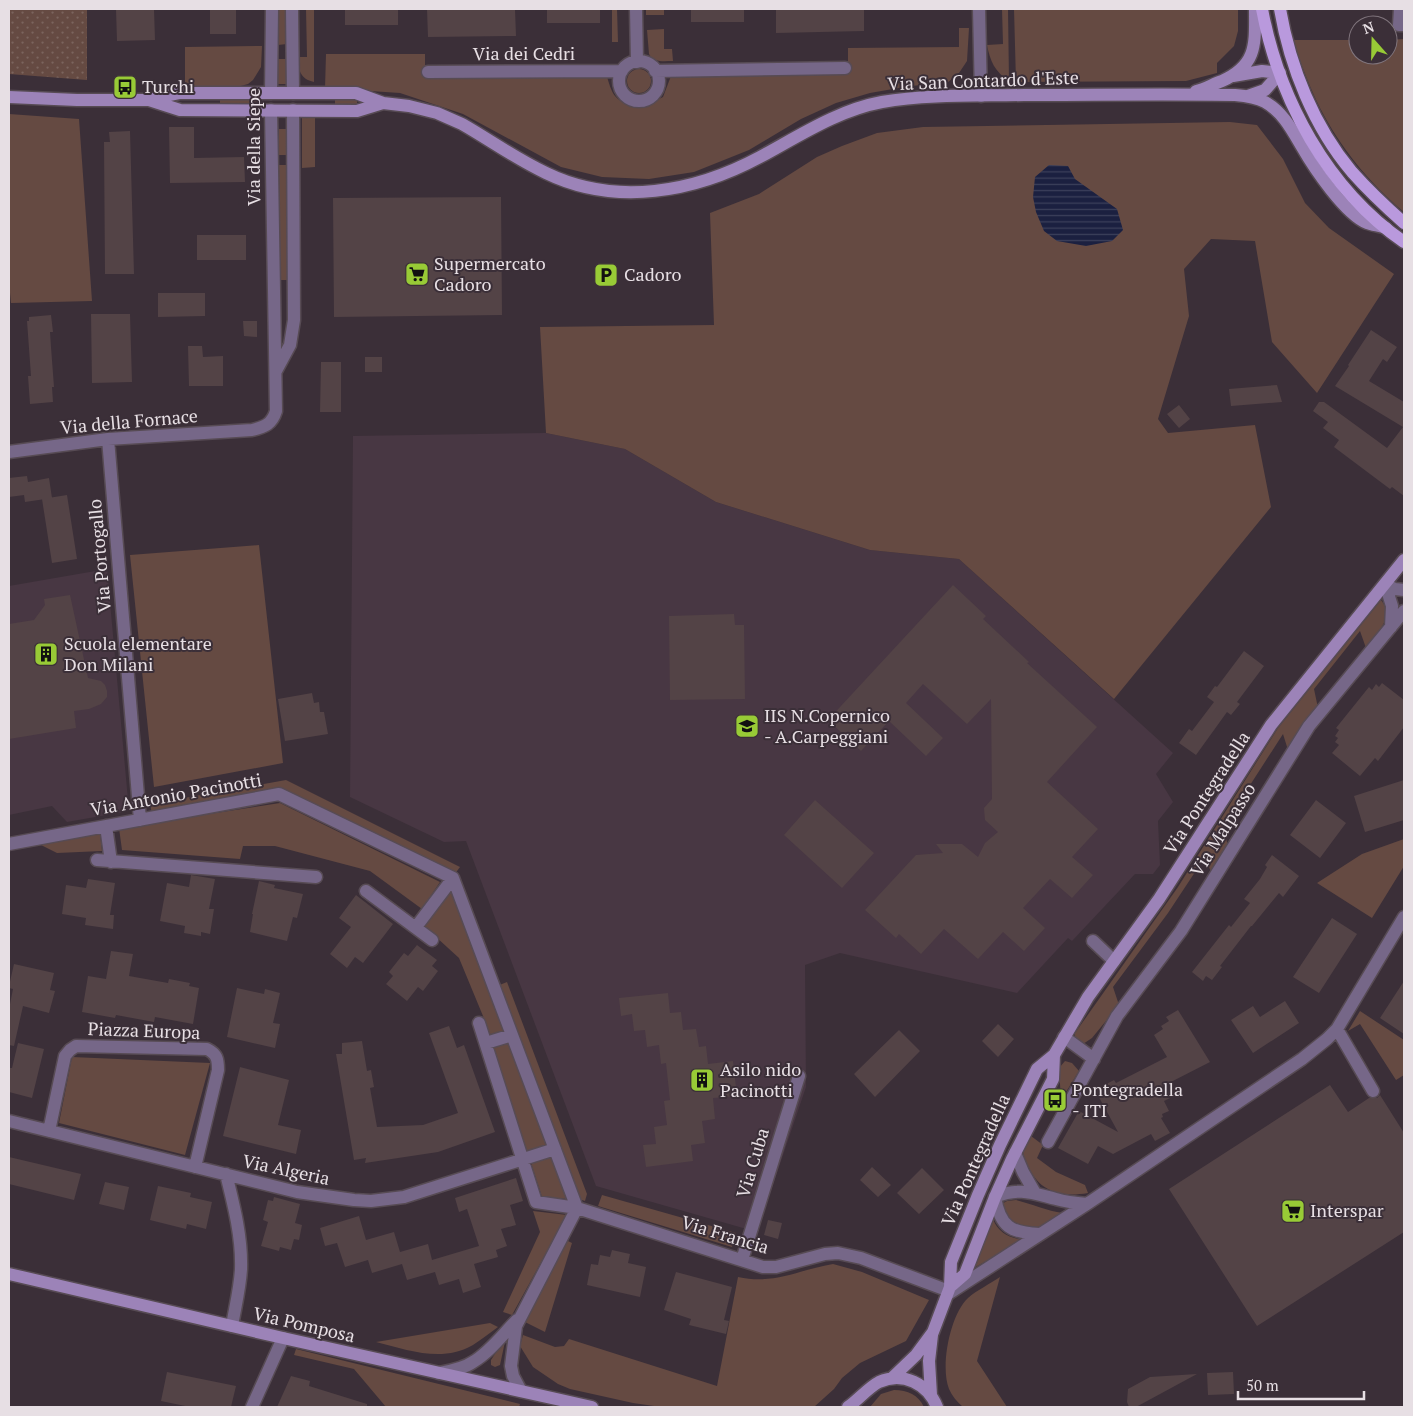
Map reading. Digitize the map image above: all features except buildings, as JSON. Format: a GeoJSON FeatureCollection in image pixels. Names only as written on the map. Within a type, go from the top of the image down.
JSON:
{"type":"FeatureCollection","features":[{"type":"Feature","properties":{"kind":"main road"},"geometry":{"type":"LineString","coordinates":[[1262,9],[1280,73],[1300,121],[1324,162],[1351,195],[1404,242]]}},
{"type":"Feature","properties":{"kind":"main road"},"geometry":{"type":"LineString","coordinates":[[1280,9],[1295,68],[1325,134],[1367,187],[1404,223]]}},
{"type":"Feature","properties":{"kind":"main road"},"geometry":{"type":"LineString","coordinates":[[1280,73],[1295,68]]}},
{"type":"Feature","properties":{"kind":"street","name":"Via della Siepe"},"geometry":{"type":"LineString","coordinates":[[252,430],[269,424],[274,418],[276,411],[271,110],[272,9]]}},
{"type":"Feature","properties":{"kind":"street","name":"Via della Siepe"},"geometry":{"type":"LineString","coordinates":[[275,374],[290,345],[294,320],[292,9]]}},
{"type":"Feature","properties":{"kind":"street"},"geometry":{"type":"LineString","coordinates":[[636,9],[636,62]]}},
{"type":"Feature","properties":{"kind":"street"},"geometry":{"type":"LineString","coordinates":[[979,9],[981,96]]}},
{"type":"Feature","properties":{"kind":"street","name":"Via San Contardo d'Este"},"geometry":{"type":"LineString","coordinates":[[1229,78],[1246,64],[1251,57],[1255,37],[1255,9]]}},
{"type":"Feature","properties":{"kind":"street"},"geometry":{"type":"LineString","coordinates":[[1400,9],[1400,24],[1404,24]]}},
{"type":"Feature","properties":{"kind":"street"},"geometry":{"type":"LineString","coordinates":[[636,62],[650,65],[655,71],[658,80],[656,91],[651,97],[641,101],[629,99],[621,90],[619,78],[622,71],[630,64],[636,62]]}},
{"type":"Feature","properties":{"kind":"street"},"geometry":{"type":"LineString","coordinates":[[655,71],[845,68]]}},
{"type":"Feature","properties":{"kind":"street","name":"Via dei Cedri"},"geometry":{"type":"LineString","coordinates":[[428,72],[622,71]]}},
{"type":"Feature","properties":{"kind":"street","name":"Via San Contardo d'Este"},"geometry":{"type":"LineString","coordinates":[[1171,94],[1201,90],[1229,78],[1262,72],[1280,73]]}},
{"type":"Feature","properties":{"kind":"street","name":"Via San Contardo d'Este"},"geometry":{"type":"LineString","coordinates":[[1248,96],[1265,90],[1280,73]]}},
{"type":"Feature","properties":{"kind":"street"},"geometry":{"type":"LineString","coordinates":[[180,93],[180,110]]}},
{"type":"Feature","properties":{"kind":"street"},"geometry":{"type":"LineString","coordinates":[[9,97],[77,100],[147,100],[180,93],[356,93],[383,103]]}},
{"type":"Feature","properties":{"kind":"street","name":"Via San Contardo d'Este"},"geometry":{"type":"LineString","coordinates":[[383,103],[422,109],[450,118],[530,165],[561,180],[593,188],[629,192],[680,188],[721,176],[845,112],[862,106],[900,99],[981,96],[1171,94],[1248,96],[1265,102],[1282,116],[1320,175],[1355,215],[1366,223],[1386,228]]}},
{"type":"Feature","properties":{"kind":"street"},"geometry":{"type":"LineString","coordinates":[[147,100],[180,110],[357,111],[383,103]]}},
{"type":"Feature","properties":{"kind":"street"},"geometry":{"type":"LineString","coordinates":[[273,285],[294,285]]}},
{"type":"Feature","properties":{"kind":"street"},"geometry":{"type":"LineString","coordinates":[[274,320],[294,320]]}},
{"type":"Feature","properties":{"kind":"street","name":"Via della Fornace"},"geometry":{"type":"LineString","coordinates":[[9,452],[108,439],[252,430]]}},
{"type":"Feature","properties":{"kind":"street","name":"Via Portogallo"},"geometry":{"type":"LineString","coordinates":[[108,439],[140,820]]}},
{"type":"Feature","properties":{"kind":"street","name":"Via Pontegradella"},"geometry":{"type":"LineString","coordinates":[[931,1395],[929,1361],[933,1332],[949,1291],[951,1262],[980,1189],[1037,1069],[1054,1055],[1088,997],[1159,899],[1271,725],[1404,560]]}},
{"type":"Feature","properties":{"kind":"street"},"geometry":{"type":"LineString","coordinates":[[1385,584],[1391,588],[1404,590]]}},
{"type":"Feature","properties":{"kind":"street"},"geometry":{"type":"LineString","coordinates":[[1385,584],[1392,606],[1391,627]]}},
{"type":"Feature","properties":{"kind":"street","name":"Via Malpasso"},"geometry":{"type":"LineString","coordinates":[[1048,1142],[1117,1016],[1181,931],[1309,726],[1404,611]]}},
{"type":"Feature","properties":{"kind":"street","name":"Via Antonio Pacinotti"},"geometry":{"type":"LineString","coordinates":[[9,844],[279,794],[453,878]]}},
{"type":"Feature","properties":{"kind":"street"},"geometry":{"type":"LineString","coordinates":[[106,826],[111,862]]}},
{"type":"Feature","properties":{"kind":"street"},"geometry":{"type":"LineString","coordinates":[[97,860],[316,877]]}},
{"type":"Feature","properties":{"kind":"street"},"geometry":{"type":"LineString","coordinates":[[416,927],[453,878]]}},
{"type":"Feature","properties":{"kind":"street"},"geometry":{"type":"LineString","coordinates":[[453,878],[577,1208],[519,1319],[513,1343],[511,1366],[513,1376],[521,1391]]}},
{"type":"Feature","properties":{"kind":"street"},"geometry":{"type":"LineString","coordinates":[[366,891],[432,940]]}},
{"type":"Feature","properties":{"kind":"street"},"geometry":{"type":"LineString","coordinates":[[949,1291],[1087,1204],[1302,1059],[1327,1039],[1336,1029],[1402,926]]}},
{"type":"Feature","properties":{"kind":"street"},"geometry":{"type":"LineString","coordinates":[[1093,942],[1114,961]]}},
{"type":"Feature","properties":{"kind":"street"},"geometry":{"type":"LineString","coordinates":[[479,1023],[536,1202],[577,1208]]}},
{"type":"Feature","properties":{"kind":"street"},"geometry":{"type":"LineString","coordinates":[[1336,1029],[1373,1091]]}},
{"type":"Feature","properties":{"kind":"street"},"geometry":{"type":"LineString","coordinates":[[486,1043],[512,1034]]}},
{"type":"Feature","properties":{"kind":"street"},"geometry":{"type":"LineString","coordinates":[[1064,1037],[1094,1059]]}},
{"type":"Feature","properties":{"kind":"street","name":"Piazza Europa"},"geometry":{"type":"LineString","coordinates":[[50,1131],[65,1056],[76,1046],[206,1049],[214,1053],[218,1059],[218,1070],[195,1167]]}},
{"type":"Feature","properties":{"kind":"street","name":"Via Pontegradella"},"geometry":{"type":"LineString","coordinates":[[949,1291],[965,1274],[995,1197],[1053,1079],[1054,1055]]}},
{"type":"Feature","properties":{"kind":"street","name":"Via Cuba"},"geometry":{"type":"LineString","coordinates":[[742,1260],[799,1076]]}},
{"type":"Feature","properties":{"kind":"street","name":"Via Algeria"},"geometry":{"type":"LineString","coordinates":[[9,1121],[318,1196],[371,1201],[404,1197],[555,1149]]}},
{"type":"Feature","properties":{"kind":"street"},"geometry":{"type":"LineString","coordinates":[[1015,1153],[1035,1193]]}},
{"type":"Feature","properties":{"kind":"street"},"geometry":{"type":"LineString","coordinates":[[226,1174],[235,1208],[241,1245],[241,1270],[232,1326]]}},
{"type":"Feature","properties":{"kind":"street"},"geometry":{"type":"LineString","coordinates":[[980,1189],[995,1197],[1015,1191],[1035,1193],[1057,1200],[1087,1204]]}},
{"type":"Feature","properties":{"kind":"street"},"geometry":{"type":"LineString","coordinates":[[995,1197],[1000,1217],[1013,1230],[1022,1233],[1040,1234]]}},
{"type":"Feature","properties":{"kind":"street","name":"Via Francia"},"geometry":{"type":"LineString","coordinates":[[577,1208],[763,1266],[776,1267],[825,1254],[845,1254],[861,1258],[949,1291]]}},
{"type":"Feature","properties":{"kind":"street","name":"Via Pomposa"},"geometry":{"type":"LineString","coordinates":[[9,1274],[592,1407]]}},
{"type":"Feature","properties":{"kind":"street"},"geometry":{"type":"LineString","coordinates":[[438,1373],[454,1370],[473,1363],[519,1319]]}},
{"type":"Feature","properties":{"kind":"street","name":"Via Pontegradella"},"geometry":{"type":"LineString","coordinates":[[892,1378],[916,1355],[933,1332]]}},
{"type":"Feature","properties":{"kind":"street"},"geometry":{"type":"LineString","coordinates":[[252,1407],[283,1338]]}},
{"type":"Feature","properties":{"kind":"street"},"geometry":{"type":"LineString","coordinates":[[848,1407],[860,1402],[875,1385],[892,1378],[912,1381],[926,1389],[937,1407]]}},
{"type":"Feature","properties":{"kind":"shaded area"},"geometry":{"type":"Polygon","coordinates":[[[9,9],[87,9],[87,80],[9,74],[9,9]]]}},
{"type":"Feature","properties":{"kind":"shaded area"},"geometry":{"type":"Polygon","coordinates":[[[278,9],[287,9],[287,44],[278,45],[278,9]]]}},
{"type":"Feature","properties":{"kind":"shaded area"},"geometry":{"type":"Polygon","coordinates":[[[306,9],[314,9],[314,82],[309,81],[303,76],[299,70],[296,57],[307,57],[306,9]]]}},
{"type":"Feature","properties":{"kind":"shaded area"},"geometry":{"type":"Polygon","coordinates":[[[612,9],[617,9],[618,42],[612,42],[612,9]]]}},
{"type":"Feature","properties":{"kind":"shaded area"},"geometry":{"type":"Polygon","coordinates":[[[646,9],[664,9],[664,15],[646,15],[646,9]]]}},
{"type":"Feature","properties":{"kind":"shaded area"},"geometry":{"type":"Polygon","coordinates":[[[1002,9],[1008,9],[1009,81],[994,66],[987,45],[1003,44],[1002,9]]]}},
{"type":"Feature","properties":{"kind":"shaded area"},"geometry":{"type":"Polygon","coordinates":[[[1014,9],[1238,9],[1238,31],[1234,46],[1217,63],[1217,73],[1186,81],[1016,82],[1014,9]]]}},
{"type":"Feature","properties":{"kind":"shaded area"},"geometry":{"type":"Polygon","coordinates":[[[959,28],[969,28],[967,61],[959,73],[947,83],[910,86],[870,93],[836,103],[801,119],[749,150],[694,172],[649,179],[602,177],[561,167],[463,114],[400,93],[325,88],[326,54],[425,54],[425,78],[607,77],[615,96],[626,104],[638,105],[663,97],[671,76],[848,74],[848,48],[959,47],[959,28]]]}},
{"type":"Feature","properties":{"kind":"shaded area"},"geometry":{"type":"Polygon","coordinates":[[[664,29],[664,49],[672,49],[673,61],[656,60],[649,54],[647,30],[664,29]]]}},
{"type":"Feature","properties":{"kind":"shaded area"},"geometry":{"type":"Polygon","coordinates":[[[1398,39],[1404,39],[1404,212],[1379,189],[1346,151],[1316,100],[1292,40],[1348,40],[1348,65],[1398,65],[1398,39]]]}},
{"type":"Feature","properties":{"kind":"shaded area"},"geometry":{"type":"Polygon","coordinates":[[[262,46],[261,67],[253,80],[248,84],[237,87],[185,89],[185,47],[262,46]]]}},
{"type":"Feature","properties":{"kind":"shaded area"},"geometry":{"type":"Polygon","coordinates":[[[277,59],[286,59],[286,84],[278,84],[277,59]]]}},
{"type":"Feature","properties":{"kind":"shaded area"},"geometry":{"type":"Polygon","coordinates":[[[639,69],[644,70],[650,76],[650,86],[644,92],[639,93],[634,92],[628,86],[627,81],[628,76],[634,70],[639,69]]]}},
{"type":"Feature","properties":{"kind":"shaded area"},"geometry":{"type":"Polygon","coordinates":[[[220,97],[260,97],[259,107],[220,106],[220,97]]]}},
{"type":"Feature","properties":{"kind":"shaded area"},"geometry":{"type":"Polygon","coordinates":[[[335,97],[357,97],[357,106],[335,106],[335,97]]]}},
{"type":"Feature","properties":{"kind":"shaded area"},"geometry":{"type":"Polygon","coordinates":[[[9,114],[79,119],[92,301],[11,303],[9,283],[9,114]]]}},
{"type":"Feature","properties":{"kind":"shaded area"},"geometry":{"type":"Polygon","coordinates":[[[302,118],[315,118],[315,167],[302,168],[302,118]]]}},
{"type":"Feature","properties":{"kind":"shaded area"},"geometry":{"type":"Polygon","coordinates":[[[1230,122],[1257,125],[1283,159],[1305,203],[1329,228],[1394,274],[1317,393],[1272,342],[1255,241],[1211,239],[1184,269],[1189,316],[1158,419],[1168,433],[1255,425],[1271,507],[1114,699],[959,559],[870,550],[716,502],[625,449],[546,433],[540,327],[714,325],[710,213],[759,194],[817,157],[877,133],[923,127],[1230,122]]]}},
{"type":"Feature","properties":{"kind":"shaded area"},"geometry":{"type":"Polygon","coordinates":[[[279,129],[287,129],[288,155],[279,155],[279,129]]]}},
{"type":"Feature","properties":{"kind":"shaded area"},"geometry":{"type":"Polygon","coordinates":[[[279,165],[289,165],[289,280],[280,280],[279,165]]]}},
{"type":"Feature","properties":{"kind":"shaded area","name":"IIS N.Copernico - A.Carpeggiani"},"geometry":{"type":"Polygon","coordinates":[[[546,433],[625,449],[716,502],[870,550],[959,559],[1173,753],[1156,774],[1173,802],[1158,821],[1160,865],[1153,874],[1135,874],[1072,941],[1068,938],[1017,993],[840,953],[805,965],[806,1087],[757,1232],[596,1186],[466,841],[444,842],[350,797],[353,436],[546,433]]]}},
{"type":"Feature","properties":{"kind":"shaded area"},"geometry":{"type":"Polygon","coordinates":[[[259,545],[283,763],[154,787],[130,555],[259,545]]]}},
{"type":"Feature","properties":{"kind":"shaded area"},"geometry":{"type":"Polygon","coordinates":[[[107,569],[129,811],[67,822],[52,806],[9,815],[9,586],[107,569]]]}},
{"type":"Feature","properties":{"kind":"shaded area"},"geometry":{"type":"Polygon","coordinates":[[[1381,600],[1385,606],[1386,613],[1383,625],[1379,631],[1366,648],[1360,631],[1314,689],[1318,708],[1288,750],[1283,734],[1223,827],[1228,846],[1211,872],[1205,857],[1168,913],[1113,987],[1119,1005],[1092,1038],[1083,1044],[1075,1037],[1075,1033],[1178,887],[1278,728],[1381,600]]]}},
{"type":"Feature","properties":{"kind":"shaded area"},"geometry":{"type":"Polygon","coordinates":[[[286,780],[460,867],[454,875],[282,790],[152,814],[150,804],[286,780]]]}},
{"type":"Feature","properties":{"kind":"shaded area"},"geometry":{"type":"Polygon","coordinates":[[[280,803],[440,882],[422,909],[370,871],[275,846],[243,846],[240,859],[122,850],[119,828],[280,803]]]}},
{"type":"Feature","properties":{"kind":"shaded area"},"geometry":{"type":"Polygon","coordinates":[[[100,833],[102,851],[57,853],[39,844],[100,833]]]}},
{"type":"Feature","properties":{"kind":"shaded area"},"geometry":{"type":"Polygon","coordinates":[[[1404,839],[1404,866],[1372,918],[1317,883],[1362,854],[1404,839]]]}},
{"type":"Feature","properties":{"kind":"shaded area"},"geometry":{"type":"Polygon","coordinates":[[[452,887],[549,1145],[527,1152],[483,1016],[459,958],[424,926],[452,887]]]}},
{"type":"Feature","properties":{"kind":"shaded area"},"geometry":{"type":"Polygon","coordinates":[[[507,982],[587,1194],[585,1201],[576,1198],[497,986],[507,982]]]}},
{"type":"Feature","properties":{"kind":"shaded area"},"geometry":{"type":"Polygon","coordinates":[[[1360,1011],[1404,1040],[1404,1075],[1396,1080],[1360,1024],[1348,1031],[1360,1011]]]}},
{"type":"Feature","properties":{"kind":"shaded area"},"geometry":{"type":"Polygon","coordinates":[[[72,1057],[210,1063],[185,1155],[59,1123],[72,1057]]]}},
{"type":"Feature","properties":{"kind":"shaded area"},"geometry":{"type":"Polygon","coordinates":[[[1065,1061],[1072,1063],[1079,1071],[1061,1100],[1059,1068],[1065,1061]]]}},
{"type":"Feature","properties":{"kind":"shaded area"},"geometry":{"type":"Polygon","coordinates":[[[1031,1136],[1043,1145],[1037,1158],[1056,1172],[1085,1185],[1088,1193],[1064,1194],[1055,1192],[1039,1182],[1027,1165],[1023,1153],[1031,1136]]]}},
{"type":"Feature","properties":{"kind":"shaded area"},"geometry":{"type":"Polygon","coordinates":[[[552,1157],[568,1199],[542,1197],[531,1163],[552,1157]]]}},
{"type":"Feature","properties":{"kind":"shaded area"},"geometry":{"type":"Polygon","coordinates":[[[602,1195],[736,1233],[732,1247],[598,1206],[602,1195]]]}},
{"type":"Feature","properties":{"kind":"shaded area"},"geometry":{"type":"Polygon","coordinates":[[[1016,1200],[1063,1213],[1033,1229],[1021,1228],[1015,1225],[998,1206],[1007,1201],[1016,1200]]]}},
{"type":"Feature","properties":{"kind":"shaded area"},"geometry":{"type":"Polygon","coordinates":[[[533,1211],[567,1215],[512,1315],[503,1312],[540,1232],[533,1211]]]}},
{"type":"Feature","properties":{"kind":"shaded area"},"geometry":{"type":"Polygon","coordinates":[[[993,1219],[998,1228],[1005,1234],[1024,1240],[972,1269],[993,1219]]]}},
{"type":"Feature","properties":{"kind":"shaded area"},"geometry":{"type":"Polygon","coordinates":[[[566,1240],[572,1243],[545,1332],[523,1321],[566,1240]]]}},
{"type":"Feature","properties":{"kind":"shaded area"},"geometry":{"type":"Polygon","coordinates":[[[833,1264],[862,1272],[929,1300],[906,1341],[860,1363],[842,1378],[834,1389],[814,1407],[661,1407],[633,1403],[570,1389],[558,1384],[533,1367],[520,1346],[523,1335],[555,1347],[564,1346],[569,1339],[717,1386],[738,1277],[751,1279],[775,1278],[833,1264]]]}},
{"type":"Feature","properties":{"kind":"shaded area"},"geometry":{"type":"Polygon","coordinates":[[[1000,1277],[977,1361],[1007,1407],[963,1407],[952,1394],[946,1379],[948,1341],[956,1316],[968,1298],[1000,1277]]]}},
{"type":"Feature","properties":{"kind":"shaded area"},"geometry":{"type":"Polygon","coordinates":[[[490,1323],[498,1327],[473,1345],[449,1353],[425,1353],[376,1342],[490,1323]]]}},
{"type":"Feature","properties":{"kind":"shaded area"},"geometry":{"type":"Polygon","coordinates":[[[506,1337],[500,1365],[495,1367],[491,1365],[491,1360],[506,1337]]]}},
{"type":"Feature","properties":{"kind":"shaded area"},"geometry":{"type":"Polygon","coordinates":[[[296,1349],[520,1404],[519,1407],[386,1407],[354,1369],[294,1355],[296,1349]]]}},
{"type":"Feature","properties":{"kind":"shaded area"},"geometry":{"type":"Polygon","coordinates":[[[894,1390],[912,1394],[919,1399],[924,1407],[870,1407],[881,1394],[894,1390]]]}},
{"type":"Feature","properties":{"kind":"water"},"geometry":{"type":"Polygon","coordinates":[[[1049,165],[1068,166],[1075,179],[1117,209],[1123,230],[1112,241],[1086,246],[1057,241],[1044,231],[1036,212],[1033,197],[1035,177],[1049,165]]]}},
{"type":"Feature","properties":{"kind":"place","name":"Turchi"},"geometry":{"type":"Point","coordinates":[125,87]}},
{"type":"Feature","properties":{"kind":"place","name":"Supermercato Cadoro"},"geometry":{"type":"Point","coordinates":[417,274]}},
{"type":"Feature","properties":{"kind":"place","name":"Cadoro"},"geometry":{"type":"Point","coordinates":[606,275]}},
{"type":"Feature","properties":{"kind":"place","name":"Scuola elementare Don Milani"},"geometry":{"type":"Point","coordinates":[46,654]}},
{"type":"Feature","properties":{"kind":"place","name":"IIS N.Copernico - A.Carpeggiani"},"geometry":{"type":"Point","coordinates":[747,726]}},
{"type":"Feature","properties":{"kind":"place","name":"Asilo nido Pacinotti"},"geometry":{"type":"Point","coordinates":[702,1080]}},
{"type":"Feature","properties":{"kind":"place","name":"Pontegradella - ITI"},"geometry":{"type":"Point","coordinates":[1055,1100]}},
{"type":"Feature","properties":{"kind":"place","name":"Interspar"},"geometry":{"type":"Point","coordinates":[1293,1211]}}]}
